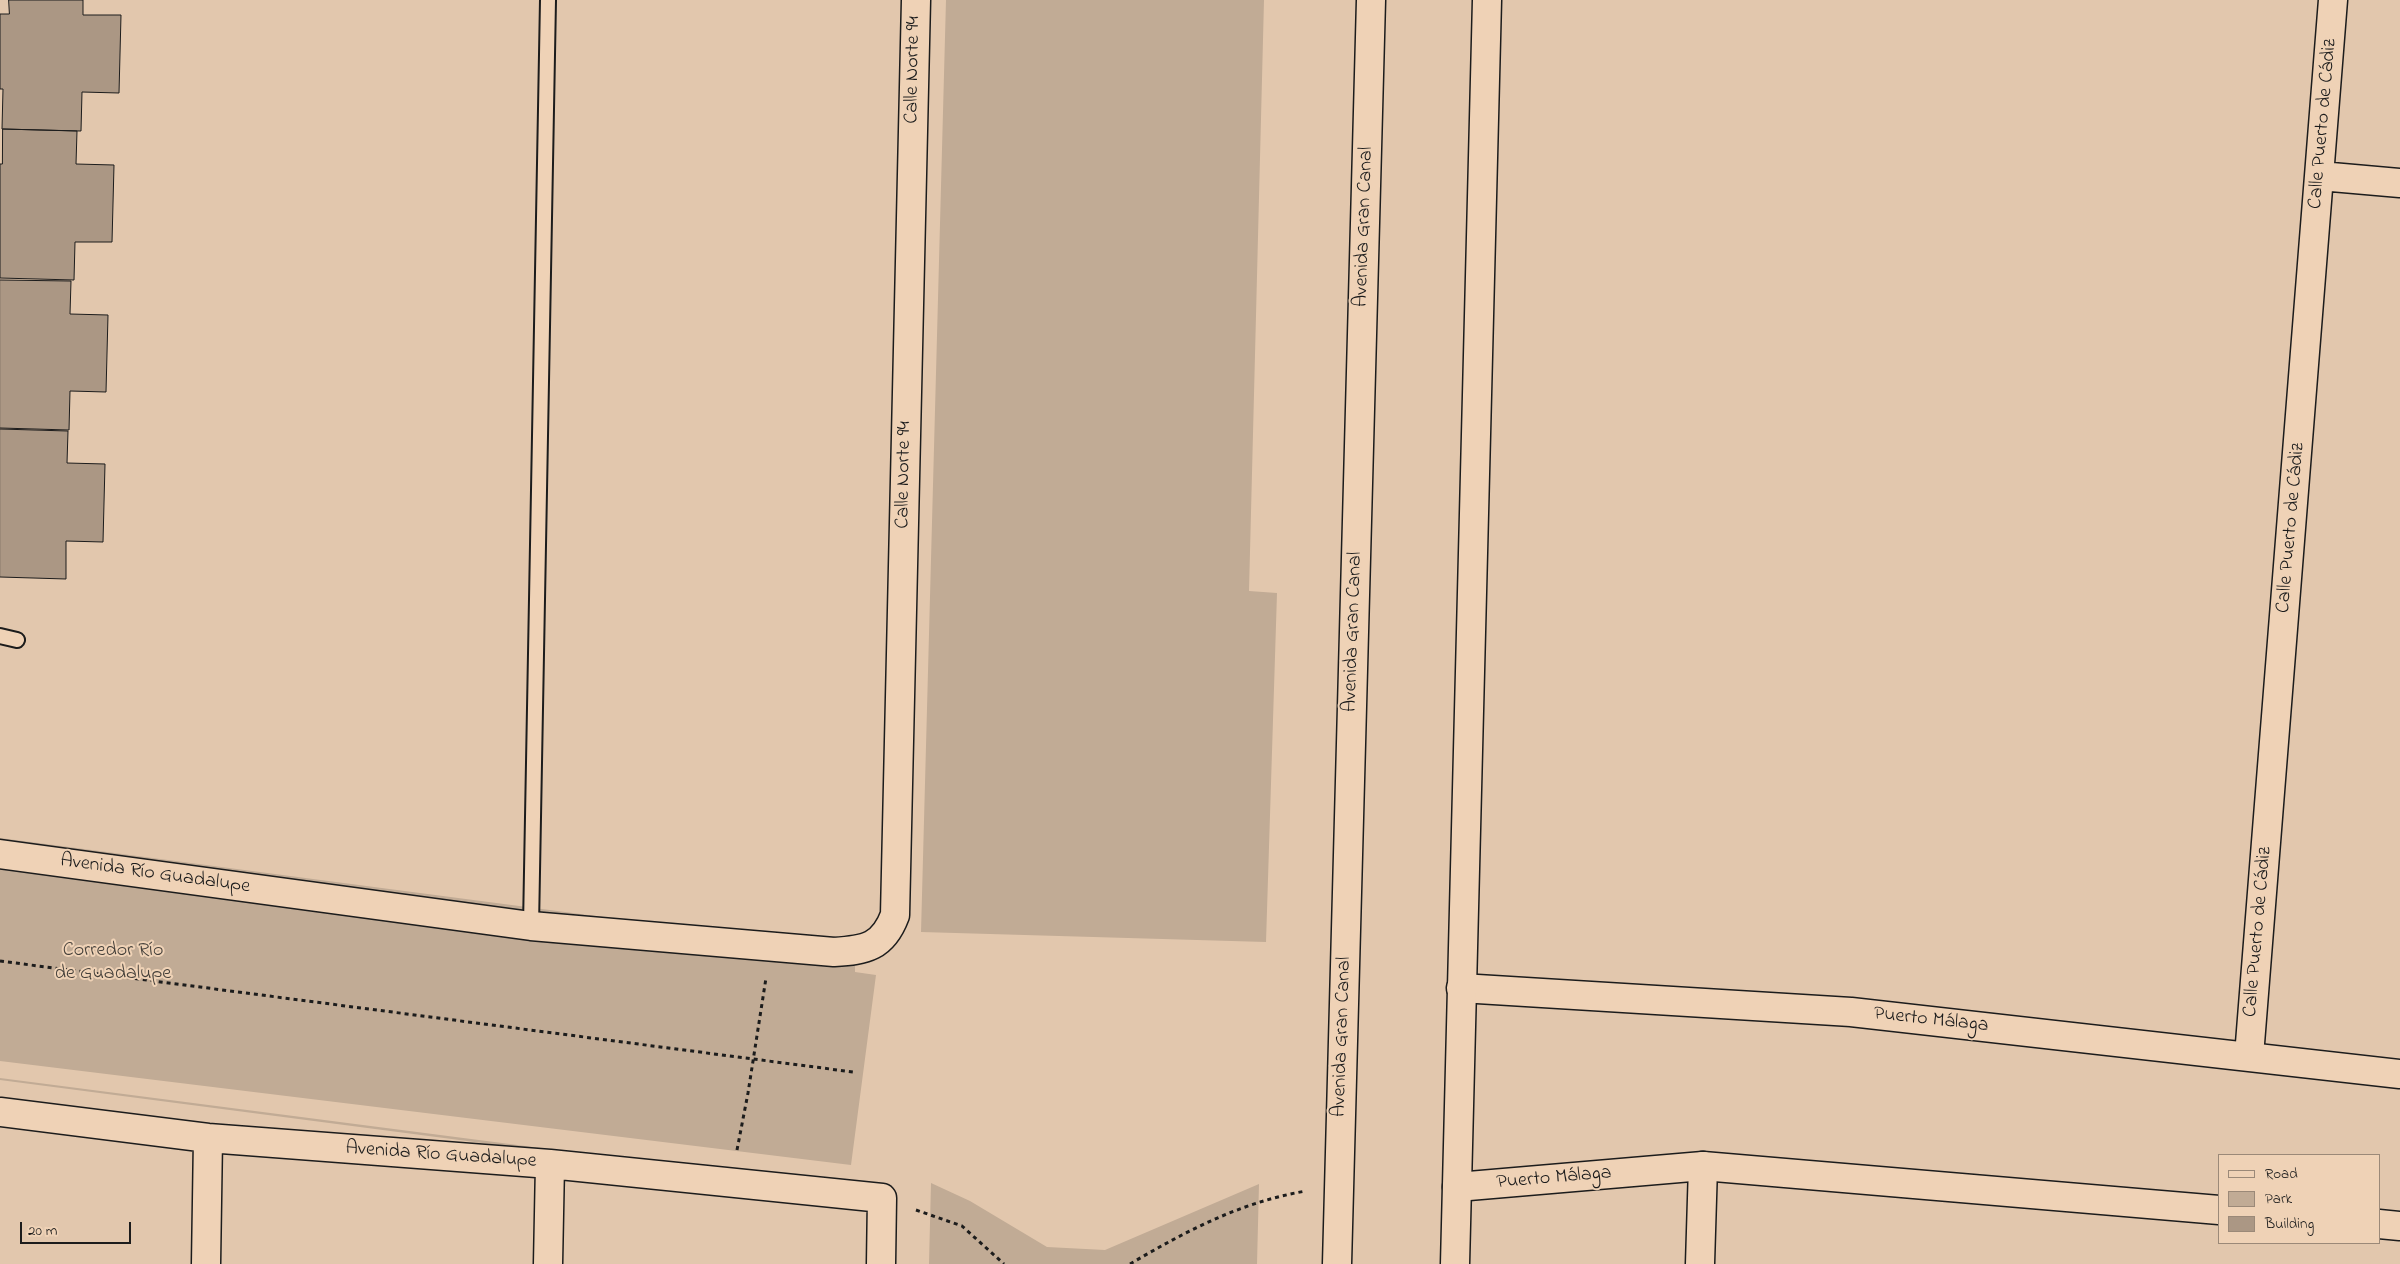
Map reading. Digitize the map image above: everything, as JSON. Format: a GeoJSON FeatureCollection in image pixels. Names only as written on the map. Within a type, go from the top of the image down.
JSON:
{"type":"FeatureCollection","features":[{"type":"Feature","properties":{"kind":"street","name":"Calle Norte 94"},"geometry":{"type":"LineString","coordinates":[[876,944],[889,931],[895,915],[916,0]]}},
{"type":"Feature","properties":{"kind":"street","name":"Avenida Gran Canal"},"geometry":{"type":"LineString","coordinates":[[1337,1264],[1371,0]]}},
{"type":"Feature","properties":{"kind":"street"},"geometry":{"type":"LineString","coordinates":[[1455,1264],[1460,988],[1486,0]]}},
{"type":"Feature","properties":{"kind":"street","name":"Calle Puerto de Cádiz"},"geometry":{"type":"LineString","coordinates":[[2250,1056],[2334,0]]}},
{"type":"Feature","properties":{"kind":"street"},"geometry":{"type":"LineString","coordinates":[[2320,176],[2400,183]]}},
{"type":"Feature","properties":{"kind":"street","name":"Avenida Río Guadalupe"},"geometry":{"type":"LineString","coordinates":[[0,854],[531,926],[834,952],[855,950],[876,944]]}},
{"type":"Feature","properties":{"kind":"street","name":"Puerto Málaga"},"geometry":{"type":"LineString","coordinates":[[1460,988],[1851,1012],[2400,1074]]}},
{"type":"Feature","properties":{"kind":"street","name":"Avenida Río Guadalupe"},"geometry":{"type":"LineString","coordinates":[[0,1112],[208,1138],[550,1164],[882,1198]]}},
{"type":"Feature","properties":{"kind":"street"},"geometry":{"type":"LineString","coordinates":[[206,1264],[208,1138]]}},
{"type":"Feature","properties":{"kind":"street"},"geometry":{"type":"LineString","coordinates":[[548,1264],[550,1164]]}},
{"type":"Feature","properties":{"kind":"street"},"geometry":{"type":"LineString","coordinates":[[1700,1264],[1703,1166]]}},
{"type":"Feature","properties":{"kind":"street","name":"Puerto Málaga"},"geometry":{"type":"LineString","coordinates":[[1457,1187],[1703,1166],[2218,1210]]}},
{"type":"Feature","properties":{"kind":"street"},"geometry":{"type":"LineString","coordinates":[[881,1264],[882,1198]]}},
{"type":"Feature","properties":{"kind":"street"},"geometry":{"type":"LineString","coordinates":[[2380,1224],[2400,1226]]}},
{"type":"Feature","properties":{"kind":"lane"},"geometry":{"type":"LineString","coordinates":[[531,926],[548,0]]}},
{"type":"Feature","properties":{"kind":"lane"},"geometry":{"type":"LineString","coordinates":[[0,636],[17,640]]}},
{"type":"Feature","properties":{"kind":"path"},"geometry":{"type":"LineString","coordinates":[[730,1183],[771,946]]}},
{"type":"Feature","properties":{"kind":"path"},"geometry":{"type":"LineString","coordinates":[[0,961],[853,1072]]}},
{"type":"Feature","properties":{"kind":"path"},"geometry":{"type":"LineString","coordinates":[[1130,1264],[1178,1236],[1229,1212],[1277,1196],[1339,1186]]}},
{"type":"Feature","properties":{"kind":"path"},"geometry":{"type":"LineString","coordinates":[[882,1198],[962,1226],[1004,1264]]}},
{"type":"Feature","properties":{"kind":"green space"},"geometry":{"type":"Polygon","coordinates":[[[946,0],[1264,0],[1249,591],[1277,593],[1266,942],[921,932],[946,0]]]}},
{"type":"Feature","properties":{"kind":"green space","name":"Corredor Río de Guadalupe"},"geometry":{"type":"Polygon","coordinates":[[[0,838],[855,950],[855,972],[876,975],[851,1165],[0,1061],[0,838]]]}},
{"type":"Feature","properties":{"kind":"green space"},"geometry":{"type":"Polygon","coordinates":[[[0,1078],[888,1193],[888,1196],[0,1080],[0,1078]]]}},
{"type":"Feature","properties":{"kind":"green space"},"geometry":{"type":"Polygon","coordinates":[[[931,1183],[970,1201],[1047,1247],[1105,1250],[1259,1184],[1257,1264],[929,1264],[931,1183]]]}},
{"type":"Feature","properties":{"kind":"building"},"geometry":{"type":"Polygon","coordinates":[[[9,0],[83,0],[83,15],[121,15],[119,93],[82,92],[81,131],[2,129],[3,89],[0,89],[0,14],[9,14],[9,0]]]}},
{"type":"Feature","properties":{"kind":"building"},"geometry":{"type":"Polygon","coordinates":[[[3,129],[77,131],[76,164],[114,165],[112,242],[75,242],[74,280],[0,278],[0,164],[2,164],[3,129]]]}},
{"type":"Feature","properties":{"kind":"building"},"geometry":{"type":"Polygon","coordinates":[[[0,280],[71,281],[70,314],[108,315],[106,392],[70,391],[69,430],[0,428],[0,280]]]}},
{"type":"Feature","properties":{"kind":"building"},"geometry":{"type":"Polygon","coordinates":[[[0,429],[68,431],[67,463],[105,464],[103,542],[66,541],[66,579],[0,577],[0,429]]]}}]}
